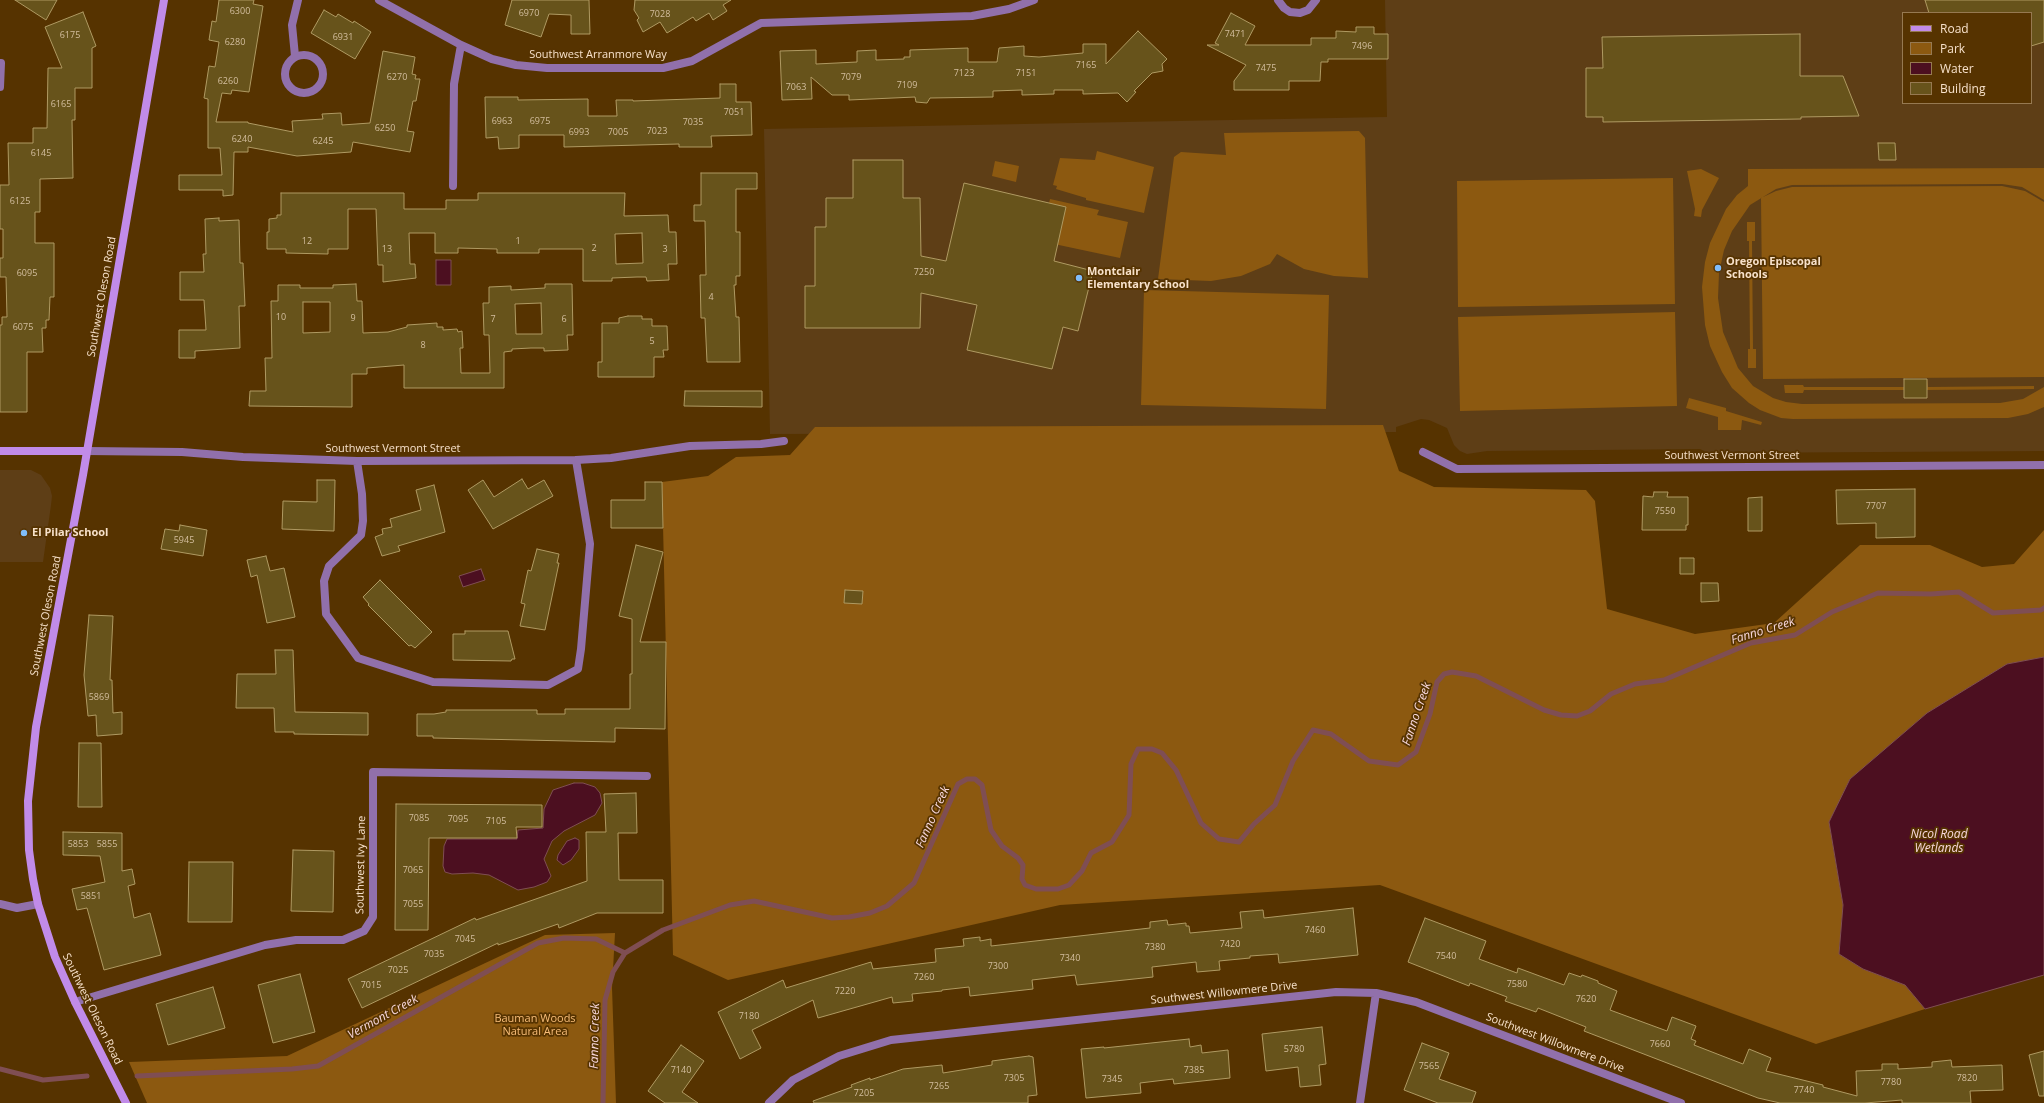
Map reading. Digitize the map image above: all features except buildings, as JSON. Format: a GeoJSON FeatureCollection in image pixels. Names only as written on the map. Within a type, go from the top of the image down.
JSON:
{"type":"FeatureCollection","features":[{"type":"Feature","properties":{"kind":"main road","name":"Southwest Oleson Road"},"geometry":{"type":"LineString","coordinates":[[126,1103],[75,1002],[55,957],[38,904],[29,850],[28,801],[36,726],[87,451],[164,0]]}},
{"type":"Feature","properties":{"kind":"main road","name":"Southwest Vermont Street"},"geometry":{"type":"LineString","coordinates":[[0,451],[87,451]]}},
{"type":"Feature","properties":{"kind":"street"},"geometry":{"type":"LineString","coordinates":[[295,56],[305,54],[318,60],[323,68],[324,74],[322,82],[316,89],[303,93],[289,87],[286,81],[285,67],[295,56],[292,24],[298,0]]}},
{"type":"Feature","properties":{"kind":"street","name":"Southwest Arranmore Way"},"geometry":{"type":"LineString","coordinates":[[379,0],[461,45],[492,59],[531,67],[663,68],[692,61],[761,23],[972,16],[1009,10],[1034,0]]}},
{"type":"Feature","properties":{"kind":"street"},"geometry":{"type":"LineString","coordinates":[[1278,0],[1284,8],[1290,12],[1300,13],[1308,10],[1316,0]]}},
{"type":"Feature","properties":{"kind":"street"},"geometry":{"type":"LineString","coordinates":[[453,186],[454,84],[461,45]]}},
{"type":"Feature","properties":{"kind":"street"},"geometry":{"type":"LineString","coordinates":[[0,86],[1,63]]}},
{"type":"Feature","properties":{"kind":"street","name":"Southwest Vermont Street"},"geometry":{"type":"LineString","coordinates":[[87,451],[182,452],[243,457],[357,461],[576,460],[611,458],[690,446],[761,444],[784,441]]}},
{"type":"Feature","properties":{"kind":"street","name":"Southwest Vermont Street"},"geometry":{"type":"LineString","coordinates":[[1423,452],[1457,469],[2044,465]]}},
{"type":"Feature","properties":{"kind":"street"},"geometry":{"type":"LineString","coordinates":[[357,461],[362,494],[363,521],[361,534],[329,566],[324,581],[326,614],[358,658],[433,682],[548,685],[578,669],[581,649],[590,544],[576,460]]}},
{"type":"Feature","properties":{"kind":"street","name":"Southwest Ivy Lane"},"geometry":{"type":"LineString","coordinates":[[75,1002],[265,945],[296,940],[343,940],[364,931],[373,917],[373,772],[647,776]]}},
{"type":"Feature","properties":{"kind":"street"},"geometry":{"type":"LineString","coordinates":[[0,904],[17,908],[38,904]]}},
{"type":"Feature","properties":{"kind":"street","name":"Southwest Willowmere Drive"},"geometry":{"type":"LineString","coordinates":[[770,1103],[793,1080],[839,1056],[891,1040],[1336,992],[1376,993],[1416,1002],[1681,1103]]}},
{"type":"Feature","properties":{"kind":"street"},"geometry":{"type":"LineString","coordinates":[[1360,1103],[1376,993]]}},
{"type":"Feature","properties":{"kind":"shaded area"},"geometry":{"type":"Polygon","coordinates":[[[1385,0],[2044,0],[2044,451],[1708,453],[1700,449],[1487,451],[1467,454],[1460,451],[1454,445],[1447,428],[1429,420],[1421,419],[1396,427],[1396,432],[770,434],[764,129],[1387,117],[1385,0]]]}},
{"type":"Feature","properties":{"kind":"shaded area","name":"El Pilar School"},"geometry":{"type":"Polygon","coordinates":[[[0,470],[31,470],[41,475],[50,488],[52,496],[43,562],[0,562],[0,470]]]}},
{"type":"Feature","properties":{"kind":"green space"},"geometry":{"type":"Polygon","coordinates":[[[1359,131],[1365,138],[1368,278],[1334,276],[1304,269],[1277,254],[1270,264],[1241,276],[1211,281],[1158,279],[1174,157],[1181,152],[1226,155],[1224,133],[1359,131]]]}},
{"type":"Feature","properties":{"kind":"green space"},"geometry":{"type":"Polygon","coordinates":[[[1097,151],[1154,167],[1144,213],[1086,200],[1086,198],[1056,189],[1057,186],[1053,185],[1060,158],[1095,160],[1097,151]]]}},
{"type":"Feature","properties":{"kind":"green space"},"geometry":{"type":"Polygon","coordinates":[[[995,161],[1019,166],[1016,182],[992,176],[995,161]]]}},
{"type":"Feature","properties":{"kind":"green space"},"geometry":{"type":"Polygon","coordinates":[[[2044,168],[2044,200],[2022,187],[2002,184],[1792,185],[1776,189],[1750,205],[1732,231],[1724,250],[1719,273],[1718,298],[1723,332],[1738,368],[1753,386],[1773,398],[1786,402],[1802,404],[2000,403],[2023,399],[2044,387],[2044,407],[2028,414],[2008,418],[1793,419],[1781,418],[1760,410],[1749,403],[1732,388],[1722,372],[1710,346],[1705,325],[1702,287],[1705,262],[1710,243],[1726,209],[1737,195],[1748,186],[1748,169],[2044,168]]]}},
{"type":"Feature","properties":{"kind":"green space"},"geometry":{"type":"Polygon","coordinates":[[[1701,169],[1719,178],[1702,210],[1701,217],[1694,216],[1695,209],[1687,171],[1701,169]]]}},
{"type":"Feature","properties":{"kind":"green space"},"geometry":{"type":"Polygon","coordinates":[[[1673,178],[1675,304],[1458,307],[1457,181],[1673,178]]]}},
{"type":"Feature","properties":{"kind":"green space"},"geometry":{"type":"Polygon","coordinates":[[[2002,186],[2025,191],[2044,202],[2044,377],[1763,379],[1761,198],[1776,191],[1792,187],[2002,186]]]}},
{"type":"Feature","properties":{"kind":"green space"},"geometry":{"type":"Polygon","coordinates":[[[1050,199],[1099,210],[1097,215],[1128,222],[1120,258],[1040,241],[1050,199]]]}},
{"type":"Feature","properties":{"kind":"green space"},"geometry":{"type":"Polygon","coordinates":[[[1747,222],[1755,222],[1755,241],[1752,241],[1753,349],[1756,349],[1756,368],[1748,368],[1748,349],[1750,349],[1749,241],[1747,241],[1747,222]]]}},
{"type":"Feature","properties":{"kind":"green space"},"geometry":{"type":"Polygon","coordinates":[[[1144,290],[1329,295],[1326,409],[1141,405],[1144,290]]]}},
{"type":"Feature","properties":{"kind":"green space"},"geometry":{"type":"Polygon","coordinates":[[[1675,312],[1677,406],[1460,411],[1458,317],[1675,312]]]}},
{"type":"Feature","properties":{"kind":"green space"},"geometry":{"type":"Polygon","coordinates":[[[1904,379],[1927,379],[1928,387],[2034,386],[2034,389],[1927,390],[1927,398],[1904,398],[1904,390],[1804,390],[1803,393],[1785,393],[1784,385],[1803,385],[1804,387],[1904,387],[1904,379]]]}},
{"type":"Feature","properties":{"kind":"green space"},"geometry":{"type":"Polygon","coordinates":[[[1689,398],[1726,408],[1726,411],[1762,422],[1761,425],[1742,420],[1741,430],[1718,430],[1718,417],[1686,408],[1689,398]]]}},
{"type":"Feature","properties":{"kind":"green space"},"geometry":{"type":"Polygon","coordinates":[[[1383,425],[1399,471],[1434,487],[1586,490],[1595,501],[1607,609],[1695,634],[1774,623],[1860,545],[1930,545],[1982,567],[2014,564],[2044,530],[2044,657],[2007,664],[1927,713],[1850,779],[1829,822],[1843,905],[1839,954],[1863,969],[1905,985],[1925,1009],[1816,1044],[1380,885],[1060,905],[728,980],[673,955],[662,482],[708,476],[736,457],[790,455],[815,427],[1383,425]]]}},
{"type":"Feature","properties":{"kind":"green space","name":"Bauman Woods Natural Area"},"geometry":{"type":"Polygon","coordinates":[[[615,933],[612,988],[616,1103],[147,1103],[129,1062],[287,1056],[545,935],[615,933]]]}},
{"type":"Feature","properties":{"kind":"water"},"geometry":{"type":"Polygon","coordinates":[[[436,260],[451,260],[451,285],[436,285],[436,260]]]}},
{"type":"Feature","properties":{"kind":"water"},"geometry":{"type":"Polygon","coordinates":[[[481,569],[485,580],[463,587],[459,576],[481,569]]]}},
{"type":"Feature","properties":{"kind":"water","name":"Nicol Road Wetlands"},"geometry":{"type":"Polygon","coordinates":[[[2044,657],[2044,975],[1925,1009],[1905,985],[1863,969],[1839,954],[1843,905],[1829,822],[1850,779],[1927,713],[2007,664],[2044,657]]]}},
{"type":"Feature","properties":{"kind":"water"},"geometry":{"type":"Polygon","coordinates":[[[574,783],[583,783],[595,787],[600,793],[602,803],[595,815],[564,831],[552,841],[544,859],[551,876],[547,882],[534,887],[518,890],[489,875],[473,873],[452,874],[445,872],[443,866],[444,846],[447,839],[517,839],[518,830],[543,828],[544,809],[553,790],[574,783]]]}},
{"type":"Feature","properties":{"kind":"water"},"geometry":{"type":"Polygon","coordinates":[[[575,838],[579,840],[579,849],[571,860],[563,865],[557,860],[558,855],[567,841],[575,838]]]}},
{"type":"Feature","properties":{"kind":"waterway","name":"Fanno Creek"},"geometry":{"type":"LineString","coordinates":[[603,1103],[605,1000],[613,972],[625,953],[663,930],[730,905],[754,901],[832,918],[849,917],[870,913],[887,906],[914,883],[958,784],[967,779],[975,779],[982,785],[991,830],[1002,846],[1018,858],[1023,865],[1022,879],[1025,885],[1036,889],[1058,889],[1069,885],[1082,871],[1091,853],[1112,842],[1129,815],[1131,764],[1138,749],[1152,749],[1162,753],[1176,770],[1201,823],[1219,839],[1239,842],[1254,824],[1275,805],[1293,761],[1313,730],[1331,734],[1369,761],[1398,765],[1416,752],[1430,714],[1437,682],[1444,674],[1452,672],[1476,676],[1544,710],[1561,715],[1577,716],[1590,711],[1611,694],[1635,684],[1664,680],[1751,643],[1795,635],[1832,612],[1878,593],[1931,594],[1959,592],[1993,613],[2041,610],[2044,608]]}},
{"type":"Feature","properties":{"kind":"waterway","name":"Vermont Creek"},"geometry":{"type":"LineString","coordinates":[[137,1076],[292,1069],[318,1066],[538,943],[564,938],[596,939],[625,953]]}},
{"type":"Feature","properties":{"kind":"waterway","name":"Vermont Creek"},"geometry":{"type":"LineString","coordinates":[[0,1069],[43,1080],[87,1076]]}},
{"type":"Feature","properties":{"kind":"place","name":"Oregon Episcopal Schools"},"geometry":{"type":"Point","coordinates":[1718,268]}},
{"type":"Feature","properties":{"kind":"place","name":"Montclair Elementary School"},"geometry":{"type":"Point","coordinates":[1079,278]}},
{"type":"Feature","properties":{"kind":"place","name":"El Pilar School"},"geometry":{"type":"Point","coordinates":[24,533]}}]}
